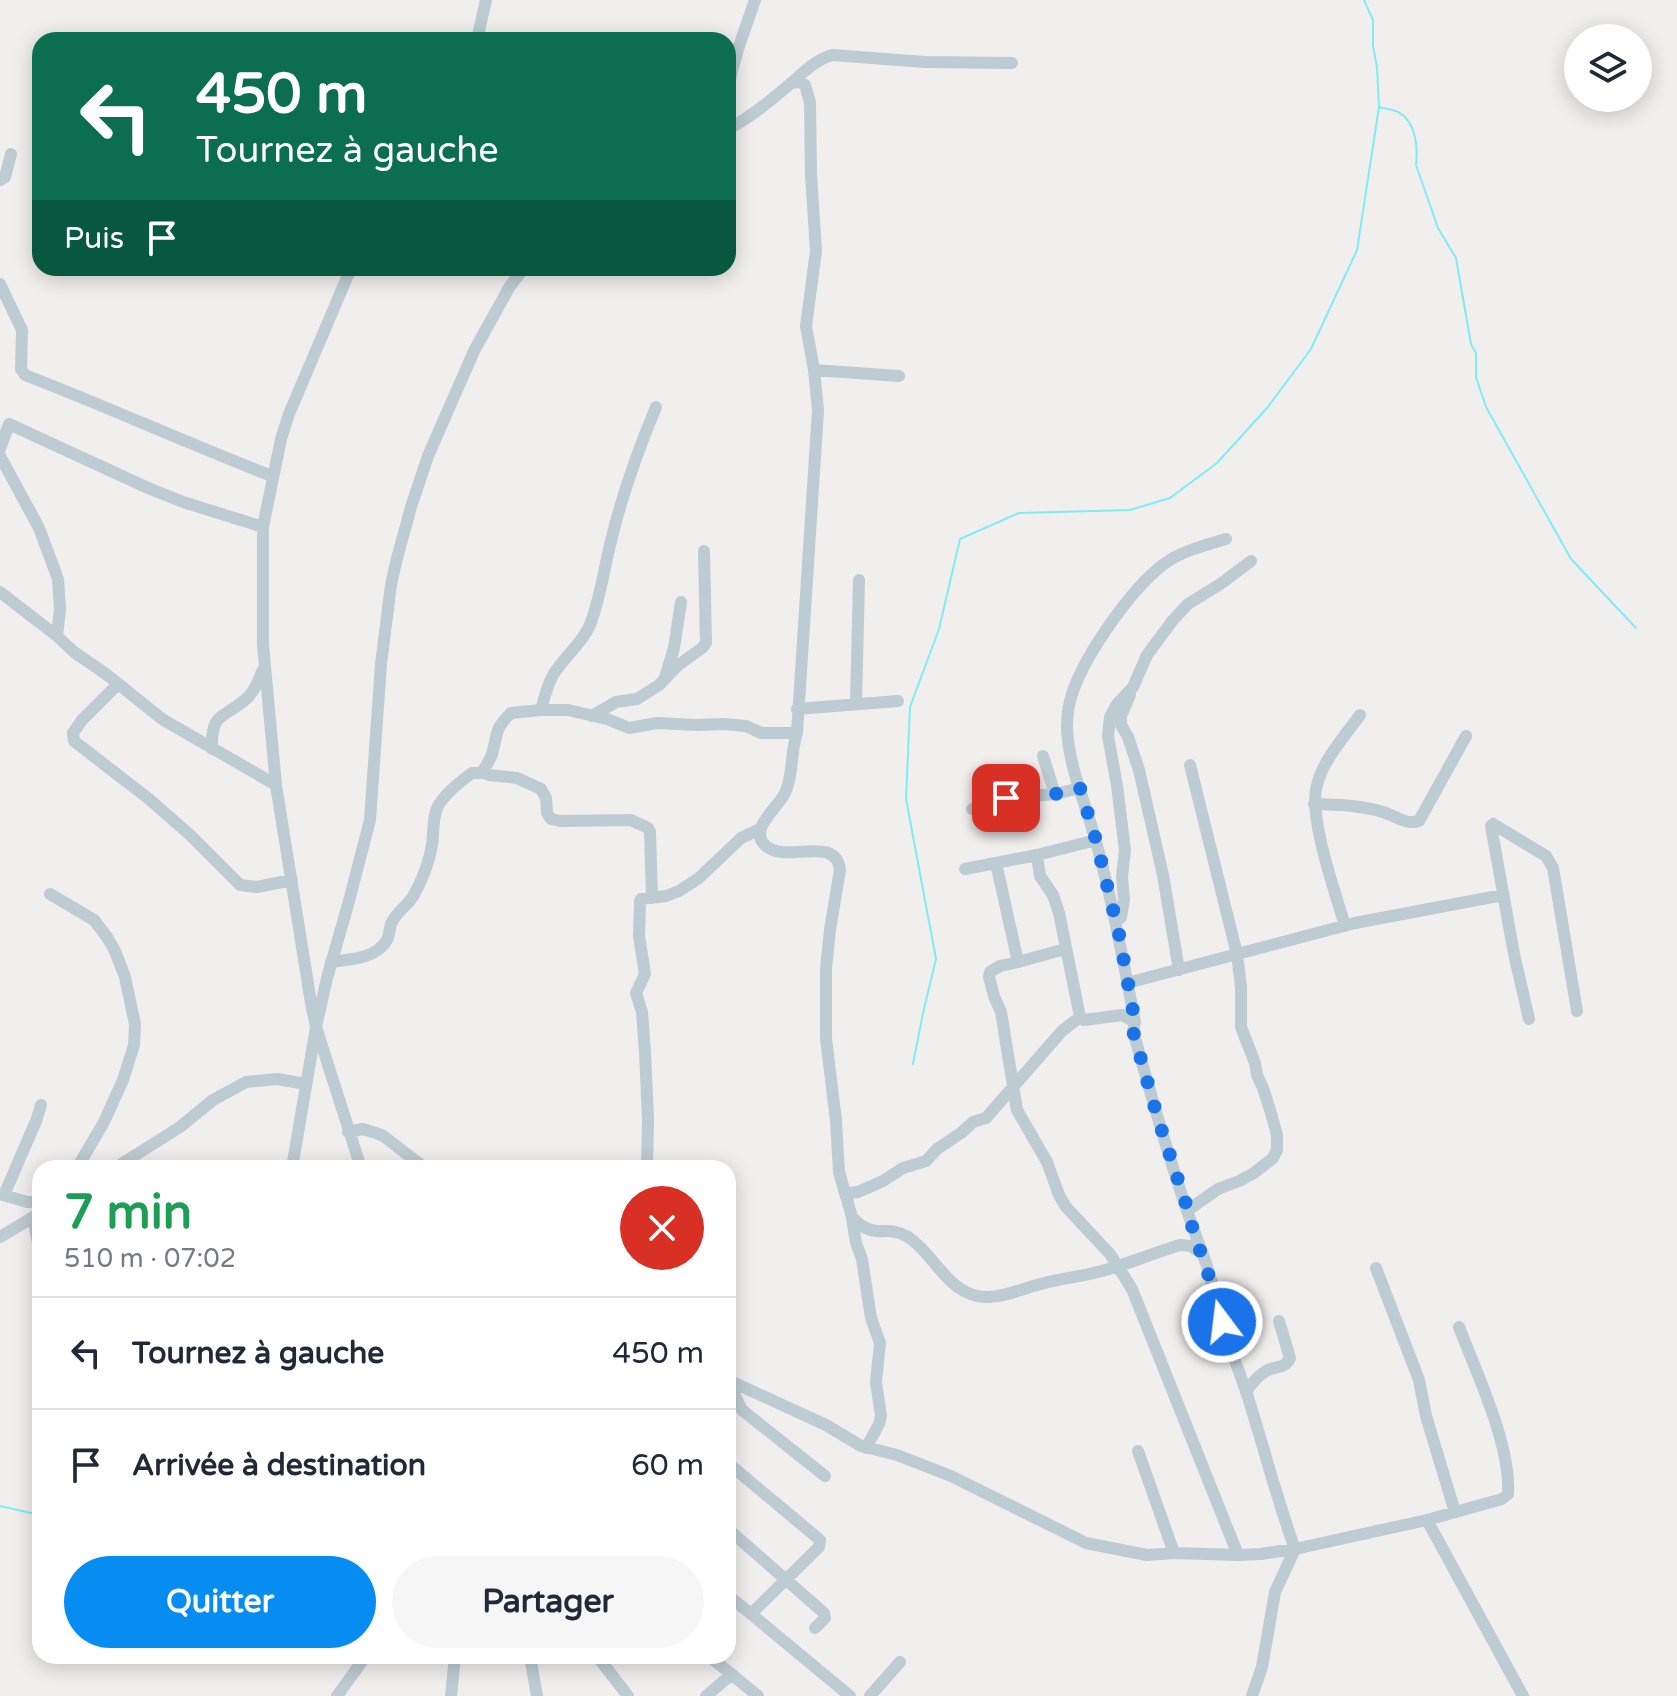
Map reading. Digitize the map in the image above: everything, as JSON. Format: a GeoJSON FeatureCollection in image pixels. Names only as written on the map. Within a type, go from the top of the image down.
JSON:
{"type":"FeatureCollection","features":[{"type":"Feature","properties":{"kind":"street"},"geometry":{"type":"LineString","coordinates":[[479,32],[486,0]]}},
{"type":"Feature","properties":{"kind":"street"},"geometry":{"type":"LineString","coordinates":[[736,61],[755,0]]}},
{"type":"Feature","properties":{"kind":"street"},"geometry":{"type":"LineString","coordinates":[[736,124],[813,64],[832,55],[925,62],[1012,63]]}},
{"type":"Feature","properties":{"kind":"street"},"geometry":{"type":"LineString","coordinates":[[647,1160],[645,1052],[642,1012],[636,990],[645,974],[639,936],[640,901],[679,891],[694,882],[741,838],[760,829],[786,790],[797,733],[818,410],[806,326],[816,251],[810,102],[805,85],[791,83]]}},
{"type":"Feature","properties":{"kind":"street"},"geometry":{"type":"LineString","coordinates":[[0,180],[5,177],[11,154]]}},
{"type":"Feature","properties":{"kind":"street"},"geometry":{"type":"LineString","coordinates":[[348,276],[289,414],[272,476],[263,527],[264,666],[276,785],[306,976],[316,1027],[358,1160]]}},
{"type":"Feature","properties":{"kind":"street"},"geometry":{"type":"LineString","coordinates":[[293,1160],[327,978],[370,820],[381,664],[391,585],[428,456],[474,351],[518,276]]}},
{"type":"Feature","properties":{"kind":"street"},"geometry":{"type":"LineString","coordinates":[[0,284],[22,330],[21,369],[25,375],[272,476]]}},
{"type":"Feature","properties":{"kind":"street"},"geometry":{"type":"LineString","coordinates":[[814,370],[899,376]]}},
{"type":"Feature","properties":{"kind":"street"},"geometry":{"type":"LineString","coordinates":[[541,710],[554,673],[580,642],[591,621],[631,472],[656,407]]}},
{"type":"Feature","properties":{"kind":"street"},"geometry":{"type":"LineString","coordinates":[[0,449],[9,424],[183,502],[263,527]]}},
{"type":"Feature","properties":{"kind":"street"},"geometry":{"type":"LineString","coordinates":[[0,456],[39,528],[58,579],[60,609],[57,636]]}},
{"type":"Feature","properties":{"kind":"street"},"geometry":{"type":"LineString","coordinates":[[1226,539],[1177,556],[1139,587],[1087,660],[1073,690],[1067,726],[1069,752],[1096,840],[1116,922],[1135,1022],[1133,1031],[1158,1119],[1295,1549],[1275,1592],[1262,1667],[1252,1696]]}},
{"type":"Feature","properties":{"kind":"street"},"geometry":{"type":"LineString","coordinates":[[592,716],[616,702],[637,699],[664,681],[677,666],[706,643],[704,551]]}},
{"type":"Feature","properties":{"kind":"street"},"geometry":{"type":"LineString","coordinates":[[1179,970],[1163,875],[1139,770],[1121,725],[1121,716],[1147,655],[1173,620],[1188,604],[1251,561]]}},
{"type":"Feature","properties":{"kind":"street"},"geometry":{"type":"LineString","coordinates":[[856,703],[859,580]]}},
{"type":"Feature","properties":{"kind":"street"},"geometry":{"type":"LineString","coordinates":[[0,592],[162,719],[276,785]]}},
{"type":"Feature","properties":{"kind":"street"},"geometry":{"type":"LineString","coordinates":[[664,681],[674,648],[681,602]]}},
{"type":"Feature","properties":{"kind":"street"},"geometry":{"type":"LineString","coordinates":[[212,749],[213,725],[253,692],[264,666]]}},
{"type":"Feature","properties":{"kind":"street"},"geometry":{"type":"LineString","coordinates":[[118,684],[82,720],[73,733],[74,741],[149,799],[240,885],[257,887],[292,880]]}},
{"type":"Feature","properties":{"kind":"street"},"geometry":{"type":"LineString","coordinates":[[1116,922],[1121,917],[1124,900],[1122,877],[1125,850],[1108,736],[1110,717],[1133,687]]}},
{"type":"Feature","properties":{"kind":"street"},"geometry":{"type":"LineString","coordinates":[[797,709],[898,701]]}},
{"type":"Feature","properties":{"kind":"street"},"geometry":{"type":"LineString","coordinates":[[481,772],[492,753],[495,736],[503,720],[511,713],[568,710],[629,728],[657,723],[724,724],[746,726],[761,733],[797,733]]}},
{"type":"Feature","properties":{"kind":"street"},"geometry":{"type":"LineString","coordinates":[[1345,926],[1314,804],[1317,783],[1326,765],[1360,715]]}},
{"type":"Feature","properties":{"kind":"street"},"geometry":{"type":"LineString","coordinates":[[1314,804],[1359,807],[1408,822],[1419,821],[1466,736]]}},
{"type":"Feature","properties":{"kind":"street"},"geometry":{"type":"LineString","coordinates":[[1043,756],[1055,794]]}},
{"type":"Feature","properties":{"kind":"street"},"geometry":{"type":"LineString","coordinates":[[1188,1210],[1218,1189],[1254,1173],[1273,1158],[1277,1150],[1277,1135],[1271,1113],[1241,1027],[1237,954],[1190,765]]}},
{"type":"Feature","properties":{"kind":"street"},"geometry":{"type":"LineString","coordinates":[[331,962],[364,957],[385,943],[391,923],[410,902],[425,871],[439,804],[472,773],[517,778],[541,789],[551,819],[631,820],[648,828],[652,898]]}},
{"type":"Feature","properties":{"kind":"street"},"geometry":{"type":"LineString","coordinates":[[972,809],[1006,798],[1055,794],[1080,788]]}},
{"type":"Feature","properties":{"kind":"street"},"geometry":{"type":"LineString","coordinates":[[1529,1019],[1491,826],[1495,823],[1546,856],[1553,868],[1577,1011]]}},
{"type":"Feature","properties":{"kind":"street"},"geometry":{"type":"LineString","coordinates":[[760,829],[762,843],[774,851],[823,851],[839,861],[826,968],[826,1038],[839,1172],[862,1259],[871,1318],[880,1343],[876,1382],[881,1416],[866,1448]]}},
{"type":"Feature","properties":{"kind":"street"},"geometry":{"type":"LineString","coordinates":[[965,869],[1096,840]]}},
{"type":"Feature","properties":{"kind":"street"},"geometry":{"type":"LineString","coordinates":[[1037,855],[1040,876],[1053,895],[1059,913],[1080,1017],[1084,1020],[1122,1015],[1135,1022]]}},
{"type":"Feature","properties":{"kind":"street"},"geometry":{"type":"LineString","coordinates":[[996,863],[1018,962]]}},
{"type":"Feature","properties":{"kind":"street"},"geometry":{"type":"LineString","coordinates":[[50,894],[94,920],[107,937],[125,977],[135,1024],[134,1045],[123,1080],[82,1160]]}},
{"type":"Feature","properties":{"kind":"street"},"geometry":{"type":"LineString","coordinates":[[1127,983],[1345,926],[1503,895]]}},
{"type":"Feature","properties":{"kind":"street"},"geometry":{"type":"LineString","coordinates":[[1065,949],[1000,966],[990,972],[994,996],[1001,1012],[1017,1110],[1047,1162],[1066,1207],[1118,1265],[1132,1289],[1238,1555]]}},
{"type":"Feature","properties":{"kind":"street"},"geometry":{"type":"LineString","coordinates":[[844,1191],[858,1192],[903,1168],[926,1161],[973,1122],[986,1118],[1062,1031],[1080,1017]]}},
{"type":"Feature","properties":{"kind":"street"},"geometry":{"type":"LineString","coordinates":[[128,1160],[180,1127],[213,1100],[246,1082],[277,1079],[306,1084]]}},
{"type":"Feature","properties":{"kind":"street"},"geometry":{"type":"LineString","coordinates":[[32,1202],[2,1195],[41,1105]]}},
{"type":"Feature","properties":{"kind":"street"},"geometry":{"type":"LineString","coordinates":[[348,1132],[363,1129],[382,1135],[415,1160]]}},
{"type":"Feature","properties":{"kind":"street"},"geometry":{"type":"LineString","coordinates":[[852,1217],[870,1231],[892,1231],[908,1236],[955,1286],[967,1293],[988,1297],[1099,1271],[1186,1244],[1201,1253]]}},
{"type":"Feature","properties":{"kind":"street"},"geometry":{"type":"LineString","coordinates":[[0,1237],[32,1218]]}},
{"type":"Feature","properties":{"kind":"street"},"geometry":{"type":"LineString","coordinates":[[1376,1268],[1419,1380],[1426,1416],[1455,1512]]}},
{"type":"Feature","properties":{"kind":"street"},"geometry":{"type":"LineString","coordinates":[[1246,1392],[1251,1383],[1267,1370],[1290,1362],[1279,1321]]}},
{"type":"Feature","properties":{"kind":"street"},"geometry":{"type":"LineString","coordinates":[[736,1385],[826,1425],[866,1448],[879,1449],[951,1476],[1086,1543],[1147,1555],[1261,1554],[1427,1520],[1502,1499],[1508,1494],[1502,1441],[1459,1327]]}},
{"type":"Feature","properties":{"kind":"street"},"geometry":{"type":"LineString","coordinates":[[736,1398],[742,1410],[825,1476]]}},
{"type":"Feature","properties":{"kind":"street"},"geometry":{"type":"LineString","coordinates":[[1138,1451],[1174,1553]]}},
{"type":"Feature","properties":{"kind":"street"},"geometry":{"type":"LineString","coordinates":[[736,1470],[820,1540],[819,1547],[751,1614]]}},
{"type":"Feature","properties":{"kind":"street"},"geometry":{"type":"LineString","coordinates":[[1427,1520],[1523,1696]]}},
{"type":"Feature","properties":{"kind":"street"},"geometry":{"type":"LineString","coordinates":[[736,1536],[824,1613],[825,1618],[815,1628]]}},
{"type":"Feature","properties":{"kind":"street"},"geometry":{"type":"LineString","coordinates":[[736,1602],[845,1694]]}},
{"type":"Feature","properties":{"kind":"street"},"geometry":{"type":"LineString","coordinates":[[870,1696],[900,1662]]}},
{"type":"Feature","properties":{"kind":"street"},"geometry":{"type":"LineString","coordinates":[[337,1696],[360,1664]]}},
{"type":"Feature","properties":{"kind":"street"},"geometry":{"type":"LineString","coordinates":[[451,1696],[454,1664]]}},
{"type":"Feature","properties":{"kind":"street"},"geometry":{"type":"LineString","coordinates":[[531,1664],[537,1696]]}},
{"type":"Feature","properties":{"kind":"street"},"geometry":{"type":"LineString","coordinates":[[603,1664],[628,1696]]}},
{"type":"Feature","properties":{"kind":"street"},"geometry":{"type":"LineString","coordinates":[[720,1664],[758,1696]]}},
{"type":"Feature","properties":{"kind":"street"},"geometry":{"type":"LineString","coordinates":[[707,1696],[732,1674]]}},
{"type":"Feature","properties":{"kind":"waterway"},"geometry":{"type":"LineString","coordinates":[[913,1064],[936,959],[906,799],[910,707],[939,629],[960,539],[1019,513],[1130,510],[1170,498],[1217,463],[1267,408],[1311,349],[1357,250],[1379,107],[1373,20],[1364,0]]}},
{"type":"Feature","properties":{"kind":"waterway"},"geometry":{"type":"LineString","coordinates":[[1379,107],[1398,112],[1412,128],[1417,150],[1416,165],[1438,228],[1456,258],[1471,344],[1476,353],[1476,377],[1486,407],[1571,559],[1636,628]]}},
{"type":"Feature","properties":{"kind":"waterway"},"geometry":{"type":"LineString","coordinates":[[0,1506],[32,1513]]}},
{"type":"Feature","properties":{"kind":"route"},"geometry":{"type":"LineString","coordinates":[[1006,798],[1055,794],[1080,788],[1119,934],[1135,1022],[1133,1031],[1222,1322]]}}]}
